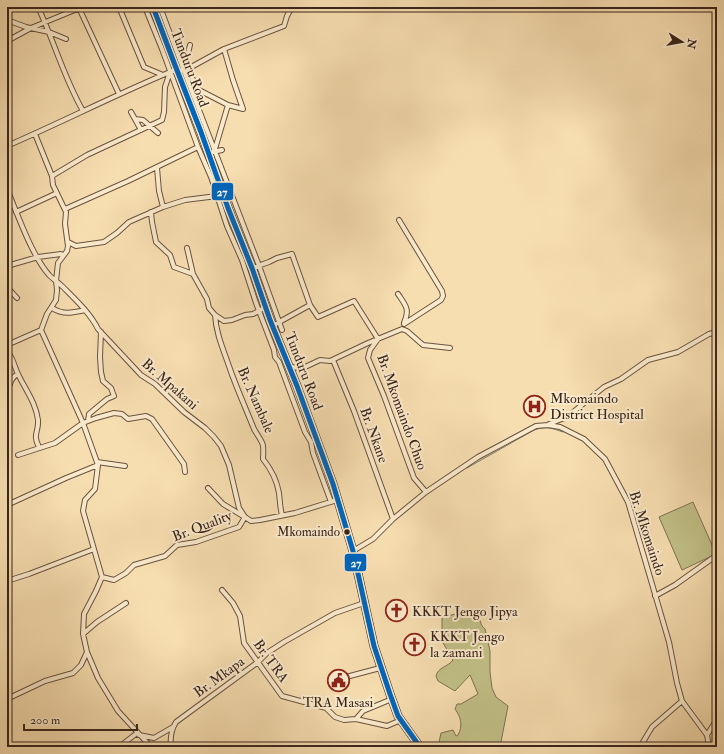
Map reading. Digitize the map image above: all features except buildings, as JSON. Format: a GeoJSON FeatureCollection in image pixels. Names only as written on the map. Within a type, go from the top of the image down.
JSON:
{"type":"FeatureCollection","features":[{"type":"Feature","properties":{"kind":"highway","name":"Tunduru Road"},"geometry":{"type":"LineString","coordinates":[[153,7],[212,152],[228,208],[256,266],[262,309],[276,324],[288,367],[320,448],[334,501],[353,551],[380,668],[401,720],[420,747]]}},
{"type":"Feature","properties":{"kind":"street"},"geometry":{"type":"LineString","coordinates":[[38,7],[46,22],[71,86],[83,111]]}},
{"type":"Feature","properties":{"kind":"street"},"geometry":{"type":"LineString","coordinates":[[119,7],[144,67],[163,75]]}},
{"type":"Feature","properties":{"kind":"street"},"geometry":{"type":"LineString","coordinates":[[145,7],[179,70],[199,90],[228,105],[244,109],[233,80],[224,49]]}},
{"type":"Feature","properties":{"kind":"street"},"geometry":{"type":"LineString","coordinates":[[160,7],[179,70],[198,147],[262,309],[275,357],[279,362],[305,432],[311,442],[312,453],[334,501]]}},
{"type":"Feature","properties":{"kind":"street"},"geometry":{"type":"LineString","coordinates":[[162,13],[164,7]]}},
{"type":"Feature","properties":{"kind":"street"},"geometry":{"type":"LineString","coordinates":[[7,146],[119,94],[163,75],[179,70],[224,49],[284,26],[292,7]]}},
{"type":"Feature","properties":{"kind":"street"},"geometry":{"type":"LineString","coordinates":[[7,41],[31,28],[81,8],[119,94]]}},
{"type":"Feature","properties":{"kind":"street"},"geometry":{"type":"LineString","coordinates":[[7,20],[49,32],[66,39]]}},
{"type":"Feature","properties":{"kind":"street"},"geometry":{"type":"LineString","coordinates":[[52,176],[87,155],[162,120],[164,117],[165,87],[186,59],[190,45]]}},
{"type":"Feature","properties":{"kind":"street"},"geometry":{"type":"LineString","coordinates":[[212,152],[215,147],[228,105]]}},
{"type":"Feature","properties":{"kind":"street"},"geometry":{"type":"LineString","coordinates":[[131,112],[141,130]]}},
{"type":"Feature","properties":{"kind":"street"},"geometry":{"type":"LineString","coordinates":[[135,118],[143,120],[158,133]]}},
{"type":"Feature","properties":{"kind":"street"},"geometry":{"type":"LineString","coordinates":[[35,134],[52,176],[53,185],[65,209],[65,224],[68,242],[67,251]]}},
{"type":"Feature","properties":{"kind":"street"},"geometry":{"type":"LineString","coordinates":[[65,209],[157,168],[198,147]]}},
{"type":"Feature","properties":{"kind":"street"},"geometry":{"type":"LineString","coordinates":[[212,152],[222,150]]}},
{"type":"Feature","properties":{"kind":"street"},"geometry":{"type":"LineString","coordinates":[[157,168],[159,191],[163,207]]}},
{"type":"Feature","properties":{"kind":"street","name":"Br. Mpakani"},"geometry":{"type":"LineString","coordinates":[[7,190],[38,257],[49,275],[85,310],[101,332],[141,375],[155,384],[184,412],[214,437],[230,465],[239,508],[245,517]]}},
{"type":"Feature","properties":{"kind":"street"},"geometry":{"type":"LineString","coordinates":[[16,212],[57,193]]}},
{"type":"Feature","properties":{"kind":"street"},"geometry":{"type":"LineString","coordinates":[[151,747],[118,711],[98,678],[87,652],[83,634],[84,614],[102,577],[83,511],[85,500],[95,489],[97,463],[83,423],[41,330],[47,314],[56,300],[58,263],[67,251],[76,246],[104,242],[118,233],[129,222],[163,207],[185,200],[217,196]]}},
{"type":"Feature","properties":{"kind":"street"},"geometry":{"type":"LineString","coordinates":[[151,212],[156,242],[170,255],[174,267],[193,274]]}},
{"type":"Feature","properties":{"kind":"street"},"geometry":{"type":"LineString","coordinates":[[399,220],[442,291],[443,296],[441,300],[404,324]]}},
{"type":"Feature","properties":{"kind":"street"},"geometry":{"type":"LineString","coordinates":[[68,242],[76,246]]}},
{"type":"Feature","properties":{"kind":"street","name":"Br. Nambale"},"geometry":{"type":"LineString","coordinates":[[187,248],[193,274],[207,299],[209,308],[215,315],[216,327],[220,342],[235,383],[254,430],[261,438],[264,446],[263,459],[270,467],[274,475],[279,493],[282,515]]}},
{"type":"Feature","properties":{"kind":"street"},"geometry":{"type":"LineString","coordinates":[[7,266],[38,257],[61,254],[63,256]]}},
{"type":"Feature","properties":{"kind":"street"},"geometry":{"type":"LineString","coordinates":[[282,330],[276,324],[256,266],[292,254],[310,305],[318,317],[354,301],[378,339]]}},
{"type":"Feature","properties":{"kind":"street"},"geometry":{"type":"LineString","coordinates":[[7,287],[17,298]]}},
{"type":"Feature","properties":{"kind":"street"},"geometry":{"type":"LineString","coordinates":[[288,367],[303,368],[320,360],[333,360],[402,329],[408,316],[407,308],[398,294]]}},
{"type":"Feature","properties":{"kind":"street"},"geometry":{"type":"LineString","coordinates":[[276,324],[310,305]]}},
{"type":"Feature","properties":{"kind":"street"},"geometry":{"type":"LineString","coordinates":[[52,308],[60,312],[70,313],[85,310]]}},
{"type":"Feature","properties":{"kind":"street"},"geometry":{"type":"LineString","coordinates":[[215,315],[224,321],[232,320],[245,315],[253,314],[262,309]]}},
{"type":"Feature","properties":{"kind":"street"},"geometry":{"type":"LineString","coordinates":[[402,329],[423,345],[450,348]]}},
{"type":"Feature","properties":{"kind":"street"},"geometry":{"type":"LineString","coordinates":[[7,345],[41,330]]}},
{"type":"Feature","properties":{"kind":"street"},"geometry":{"type":"LineString","coordinates":[[88,421],[89,414],[107,399],[114,396],[111,388],[103,381],[101,372],[101,332]]}},
{"type":"Feature","properties":{"kind":"street"},"geometry":{"type":"LineString","coordinates":[[353,551],[373,539],[393,519],[426,492],[478,457],[536,426],[548,425],[567,417],[604,387],[621,379],[648,360],[678,352],[709,334],[717,332]]}},
{"type":"Feature","properties":{"kind":"street","name":"Br. Mkomaindo Chuo"},"geometry":{"type":"LineString","coordinates":[[378,339],[370,350],[368,358],[384,396],[414,478],[426,492]]}},
{"type":"Feature","properties":{"kind":"street"},"geometry":{"type":"LineString","coordinates":[[7,351],[10,354],[18,374],[34,404],[38,421],[35,440],[39,448]]}},
{"type":"Feature","properties":{"kind":"street","name":"Br. Nkane"},"geometry":{"type":"LineString","coordinates":[[333,360],[354,411],[393,519]]}},
{"type":"Feature","properties":{"kind":"street"},"geometry":{"type":"LineString","coordinates":[[7,391],[14,376],[18,374]]}},
{"type":"Feature","properties":{"kind":"street"},"geometry":{"type":"LineString","coordinates":[[18,456],[55,443],[88,421],[114,413],[122,414],[128,419],[146,416],[152,419],[184,464],[185,472]]}},
{"type":"Feature","properties":{"kind":"street","name":"Br. Mkomaindo"},"geometry":{"type":"LineString","coordinates":[[548,425],[560,427],[584,439],[605,459],[628,502],[669,642],[682,701]]}},
{"type":"Feature","properties":{"kind":"street"},"geometry":{"type":"LineString","coordinates":[[7,505],[97,463],[125,466]]}},
{"type":"Feature","properties":{"kind":"street"},"geometry":{"type":"LineString","coordinates":[[208,488],[223,504],[245,517]]}},
{"type":"Feature","properties":{"kind":"street","name":"Br. Quality"},"geometry":{"type":"LineString","coordinates":[[102,577],[114,580],[126,573],[134,565],[165,556],[177,545],[196,542],[239,527],[245,517],[251,521],[282,515],[334,501]]}},
{"type":"Feature","properties":{"kind":"street"},"geometry":{"type":"LineString","coordinates":[[7,581],[94,549]]}},
{"type":"Feature","properties":{"kind":"street"},"geometry":{"type":"LineString","coordinates":[[655,596],[675,585],[717,555]]}},
{"type":"Feature","properties":{"kind":"street","name":"Br. TRA"},"geometry":{"type":"LineString","coordinates":[[222,590],[233,603],[240,616],[244,643],[282,696],[326,708],[334,717],[344,720],[356,719],[387,726],[401,720]]}},
{"type":"Feature","properties":{"kind":"street","name":"Br. Mkapa"},"geometry":{"type":"LineString","coordinates":[[138,734],[154,738],[173,727],[176,722],[258,662],[267,653],[335,613],[364,603]]}},
{"type":"Feature","properties":{"kind":"street"},"geometry":{"type":"LineString","coordinates":[[83,634],[97,622],[126,604]]}},
{"type":"Feature","properties":{"kind":"street"},"geometry":{"type":"LineString","coordinates":[[7,699],[45,681],[73,673],[80,665],[87,652]]}},
{"type":"Feature","properties":{"kind":"street"},"geometry":{"type":"LineString","coordinates":[[346,677],[380,668]]}},
{"type":"Feature","properties":{"kind":"street"},"geometry":{"type":"LineString","coordinates":[[356,719],[363,711],[392,699]]}},
{"type":"Feature","properties":{"kind":"street"},"geometry":{"type":"LineString","coordinates":[[640,747],[652,727],[682,701],[707,735],[709,745],[715,747]]}},
{"type":"Feature","properties":{"kind":"street"},"geometry":{"type":"LineString","coordinates":[[707,735],[717,719]]}},
{"type":"Feature","properties":{"kind":"street"},"geometry":{"type":"LineString","coordinates":[[171,747],[170,737],[173,727]]}},
{"type":"Feature","properties":{"kind":"street"},"geometry":{"type":"LineString","coordinates":[[120,747],[125,745],[138,734]]}},
{"type":"Feature","properties":{"kind":"shaded area"},"geometry":{"type":"Polygon","coordinates":[[[693,502],[716,554],[682,570],[659,517],[693,502]]]}},
{"type":"Feature","properties":{"kind":"shaded area"},"geometry":{"type":"Polygon","coordinates":[[[461,613],[475,615],[479,618],[485,629],[490,651],[492,688],[496,697],[508,706],[500,747],[490,747],[488,745],[487,747],[438,747],[441,733],[453,730],[456,736],[460,732],[461,722],[455,709],[457,704],[461,704],[478,694],[470,675],[455,691],[438,681],[436,676],[441,669],[453,660],[442,641],[442,617],[461,613]]]}},
{"type":"Feature","properties":{"kind":"waterway"},"geometry":{"type":"LineString","coordinates":[[467,468],[534,430],[549,428],[563,432]]}},
{"type":"Feature","properties":{"kind":"transit line","name":"27"},"geometry":{"type":"LineString","coordinates":[[153,7],[333,484],[353,551],[374,646],[390,694],[398,716],[420,747]]}},
{"type":"Feature","properties":{"kind":"place","name":"Mkomaindo District Hospital"},"geometry":{"type":"Point","coordinates":[534,406]}},
{"type":"Feature","properties":{"kind":"place","name":"Mkomaindo"},"geometry":{"type":"Point","coordinates":[347,532]}},
{"type":"Feature","properties":{"kind":"place","name":"KKKT Jengo Jipya"},"geometry":{"type":"Point","coordinates":[397,611]}},
{"type":"Feature","properties":{"kind":"place","name":"KKKT Jengo la zamani"},"geometry":{"type":"Point","coordinates":[415,644]}},
{"type":"Feature","properties":{"kind":"place","name":"TRA Masasi"},"geometry":{"type":"Point","coordinates":[338,680]}}]}
